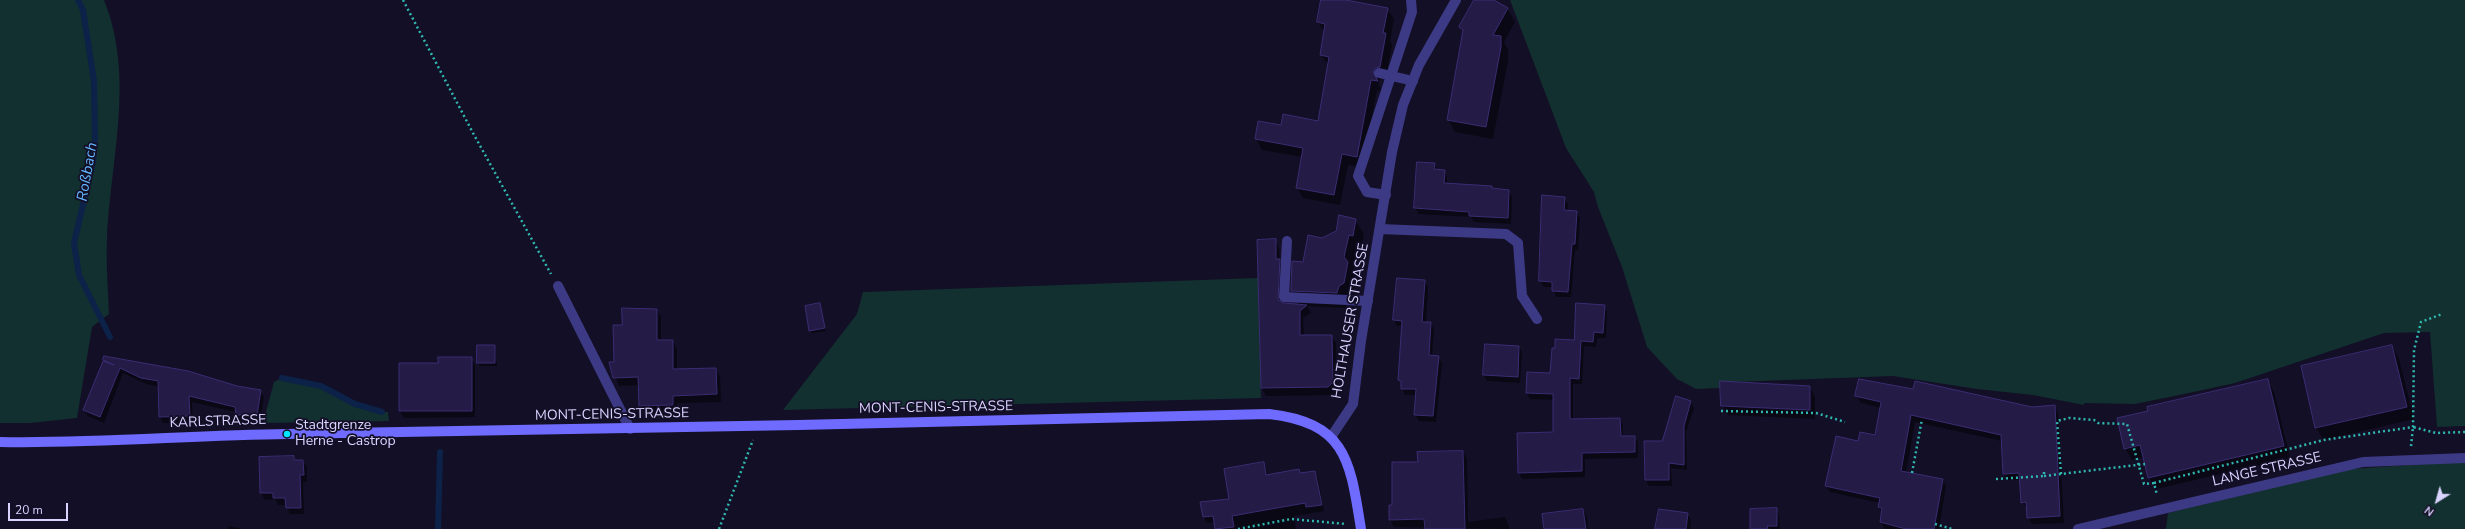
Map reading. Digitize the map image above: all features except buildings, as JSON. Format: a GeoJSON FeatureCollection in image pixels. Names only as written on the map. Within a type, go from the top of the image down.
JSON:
{"type":"FeatureCollection","features":[{"type":"Feature","properties":{"kind":"main road","name":"MONT-CENIS-STRASSE"},"geometry":{"type":"LineString","coordinates":[[437,432],[1269,414],[1307,422],[1331,436],[1340,447],[1351,472],[1361,528]]}},
{"type":"Feature","properties":{"kind":"main road","name":"KARLSTRASSE"},"geometry":{"type":"LineString","coordinates":[[0,442],[116,440],[264,434],[437,432]]}},
{"type":"Feature","properties":{"kind":"street"},"geometry":{"type":"LineString","coordinates":[[1386,195],[1368,192],[1358,176],[1412,12],[1411,0]]}},
{"type":"Feature","properties":{"kind":"street","name":"HOLTHAUSER STRASSE"},"geometry":{"type":"LineString","coordinates":[[1331,436],[1353,404],[1380,229],[1403,105],[1419,65],[1456,0]]}},
{"type":"Feature","properties":{"kind":"street"},"geometry":{"type":"LineString","coordinates":[[1379,74],[1413,81]]}},
{"type":"Feature","properties":{"kind":"street","name":"HOLTHAUSER STRASSE"},"geometry":{"type":"LineString","coordinates":[[1380,229],[1506,234],[1518,243],[1522,296],[1537,318]]}},
{"type":"Feature","properties":{"kind":"street"},"geometry":{"type":"LineString","coordinates":[[1287,240],[1284,297],[1368,301]]}},
{"type":"Feature","properties":{"kind":"street"},"geometry":{"type":"LineString","coordinates":[[558,286],[630,429]]}},
{"type":"Feature","properties":{"kind":"street","name":"LANGE STRASSE"},"geometry":{"type":"LineString","coordinates":[[2078,529],[2363,462],[2465,458]]}},
{"type":"Feature","properties":{"kind":"path"},"geometry":{"type":"LineString","coordinates":[[403,0],[473,133],[558,286]]}},
{"type":"Feature","properties":{"kind":"path"},"geometry":{"type":"LineString","coordinates":[[2410,460],[2413,427],[2414,350],[2421,322],[2442,314]]}},
{"type":"Feature","properties":{"kind":"path"},"geometry":{"type":"LineString","coordinates":[[1721,411],[1816,413],[1845,422]]}},
{"type":"Feature","properties":{"kind":"path"},"geometry":{"type":"LineString","coordinates":[[2061,474],[2058,421],[2069,418],[2094,420],[2098,423],[2127,424],[2140,465],[2144,484],[2155,484],[2324,440],[2413,427],[2436,433],[2465,432]]}},
{"type":"Feature","properties":{"kind":"path"},"geometry":{"type":"LineString","coordinates":[[1912,473],[1922,419]]}},
{"type":"Feature","properties":{"kind":"path"},"geometry":{"type":"LineString","coordinates":[[719,529],[750,452],[755,426]]}},
{"type":"Feature","properties":{"kind":"path"},"geometry":{"type":"LineString","coordinates":[[1996,479],[2044,476],[2145,464]]}},
{"type":"Feature","properties":{"kind":"path"},"geometry":{"type":"LineString","coordinates":[[1238,529],[1291,518],[1361,528]]}},
{"type":"Feature","properties":{"kind":"path"},"geometry":{"type":"LineString","coordinates":[[1935,524],[1952,529]]}},
{"type":"Feature","properties":{"kind":"green space"},"geometry":{"type":"Polygon","coordinates":[[[0,0],[104,0],[113,29],[118,58],[120,88],[119,118],[107,238],[109,314],[92,327],[77,418],[30,423],[0,423],[0,0]]]}},
{"type":"Feature","properties":{"kind":"green space"},"geometry":{"type":"Polygon","coordinates":[[[1510,0],[2465,0],[2465,426],[2437,427],[2430,332],[2384,333],[2235,383],[2135,404],[2084,403],[2084,405],[2033,395],[1977,389],[1893,376],[1732,382],[1720,388],[1696,389],[1677,379],[1647,347],[1622,267],[1598,207],[1594,192],[1566,148],[1510,0]]]}},
{"type":"Feature","properties":{"kind":"green space"},"geometry":{"type":"Polygon","coordinates":[[[1258,278],[1261,398],[783,410],[857,314],[863,292],[1258,278]]]}},
{"type":"Feature","properties":{"kind":"green space"},"geometry":{"type":"Polygon","coordinates":[[[280,379],[322,388],[354,404],[370,410],[388,412],[389,421],[263,423],[274,382],[280,379]]]}},
{"type":"Feature","properties":{"kind":"green space"},"geometry":{"type":"Polygon","coordinates":[[[2439,463],[2465,463],[2465,529],[2166,529],[2168,513],[2350,469],[2439,463]]]}},
{"type":"Feature","properties":{"kind":"waterway","name":"Roßbach"},"geometry":{"type":"LineString","coordinates":[[78,0],[83,10],[94,81],[95,140],[93,162],[74,243],[79,275],[110,337]]}},
{"type":"Feature","properties":{"kind":"waterway","name":"Roßbach"},"geometry":{"type":"LineString","coordinates":[[282,378],[321,386],[355,404],[382,412]]}},
{"type":"Feature","properties":{"kind":"waterway","name":"Roßbach"},"geometry":{"type":"LineString","coordinates":[[438,529],[440,452]]}},
{"type":"Feature","properties":{"kind":"place","name":"Stadtgrenze Herne - Castrop"},"geometry":{"type":"Point","coordinates":[287,434]}}]}
